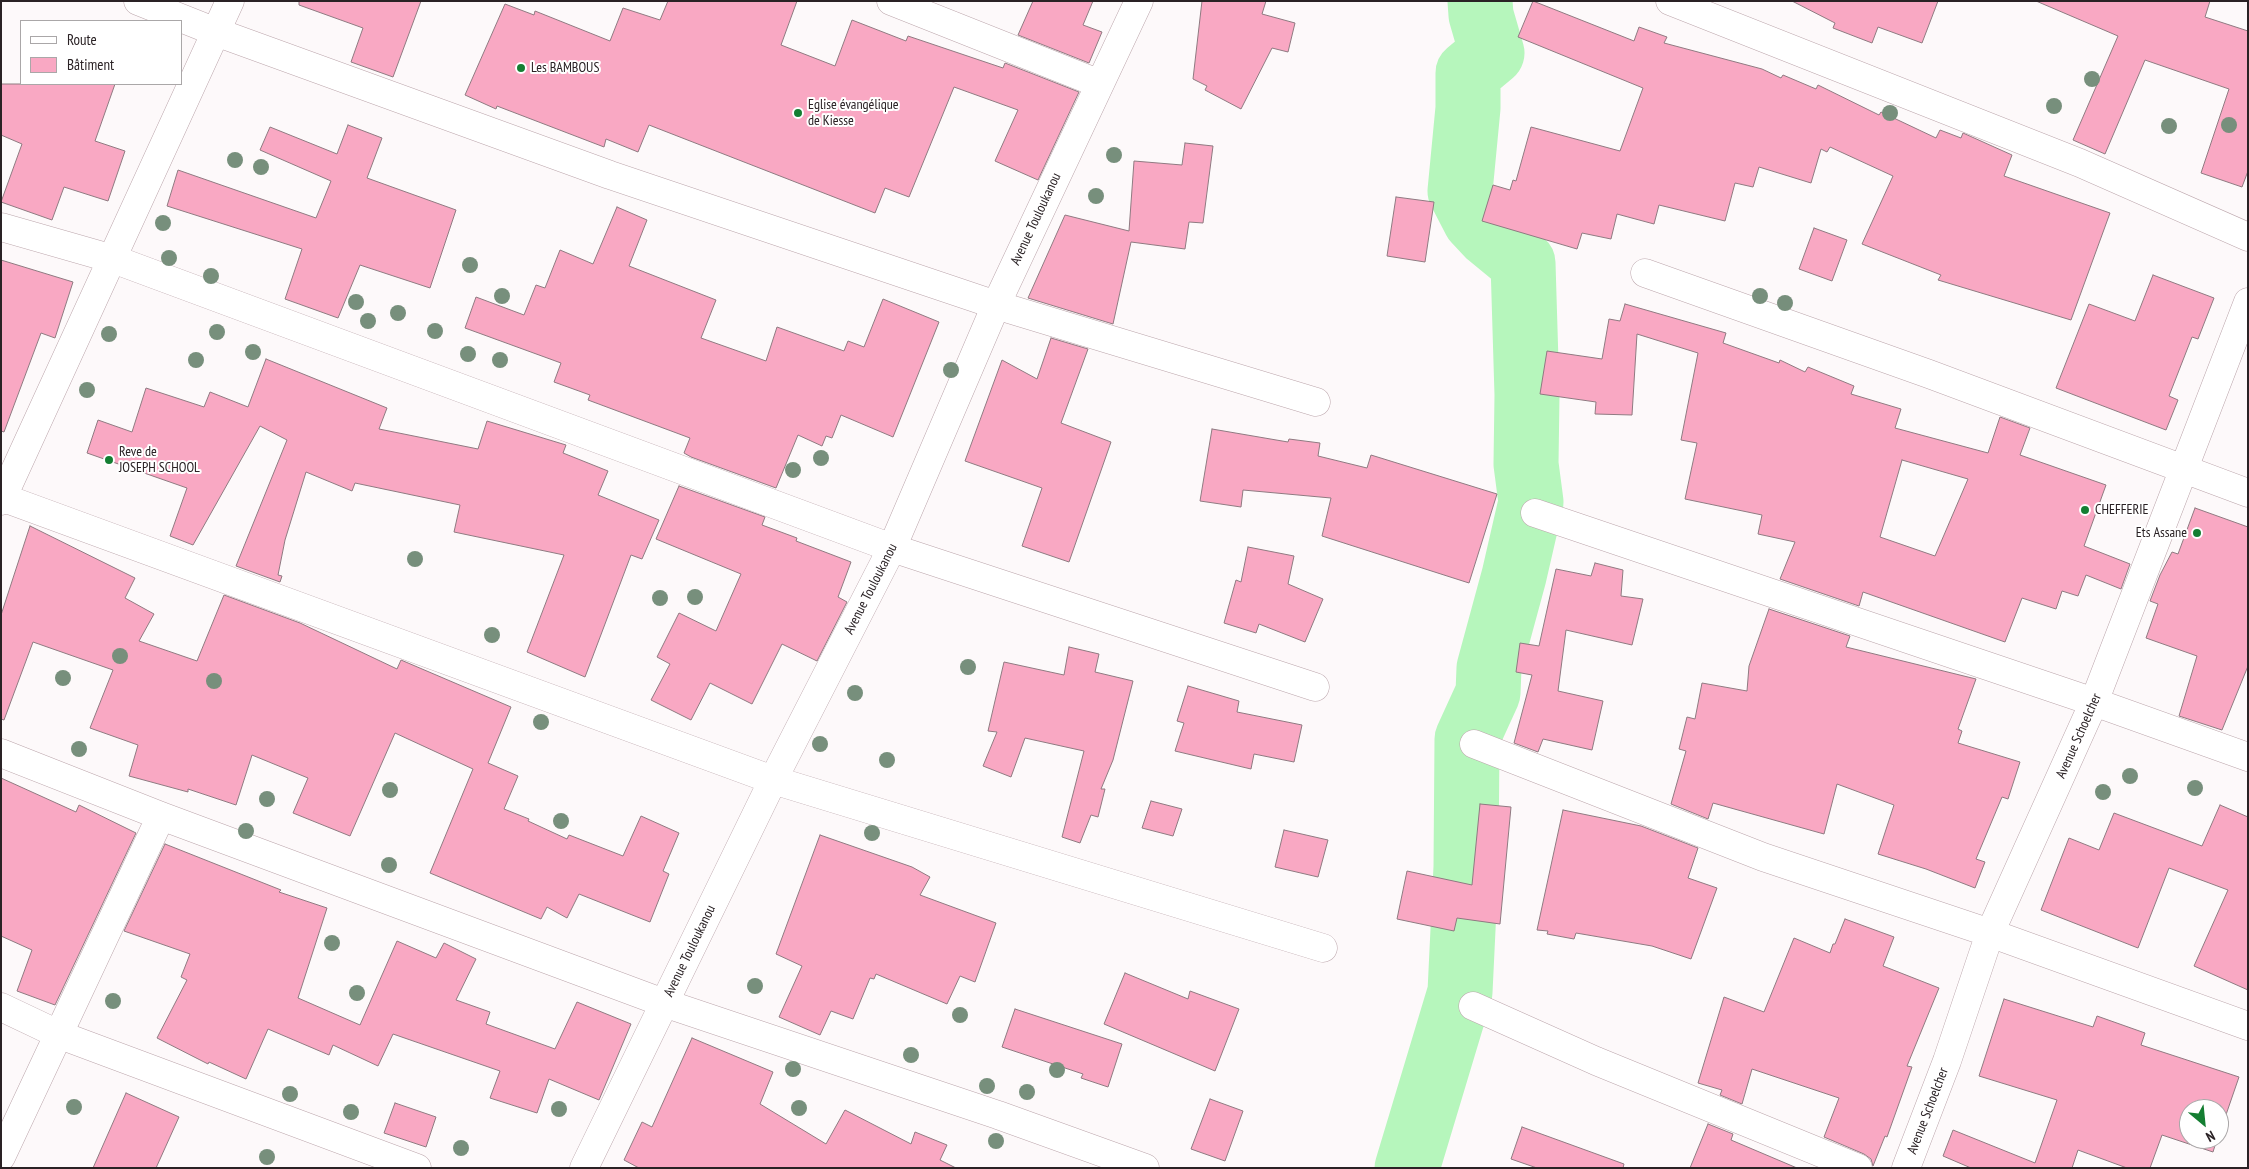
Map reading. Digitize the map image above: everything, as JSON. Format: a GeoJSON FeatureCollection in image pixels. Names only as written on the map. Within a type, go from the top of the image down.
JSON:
{"type":"FeatureCollection","features":[{"type":"Feature","properties":{"kind":"street"},"geometry":{"type":"LineString","coordinates":[[138,1],[216,32],[610,175],[996,305],[1316,402]]}},
{"type":"Feature","properties":{"kind":"street"},"geometry":{"type":"LineString","coordinates":[[230,1],[2,499],[773,780],[1323,948]]}},
{"type":"Feature","properties":{"kind":"street"},"geometry":{"type":"LineString","coordinates":[[891,1],[1100,84]]}},
{"type":"Feature","properties":{"kind":"street","name":"Avenue Touloukanou"},"geometry":{"type":"LineString","coordinates":[[584,1168],[773,780],[892,548],[996,305],[1139,1]]}},
{"type":"Feature","properties":{"kind":"street"},"geometry":{"type":"LineString","coordinates":[[1670,1],[2080,163],[2248,237]]}},
{"type":"Feature","properties":{"kind":"street"},"geometry":{"type":"LineString","coordinates":[[1,227],[113,259],[892,548],[1314,687]]}},
{"type":"Feature","properties":{"kind":"street"},"geometry":{"type":"LineString","coordinates":[[1645,273],[2184,468],[2248,493]]}},
{"type":"Feature","properties":{"kind":"street","name":"Avenue Schoelcher"},"geometry":{"type":"LineString","coordinates":[[1906,1168],[1947,1062],[1990,933],[2094,702],[2248,302]]}},
{"type":"Feature","properties":{"kind":"street"},"geometry":{"type":"LineString","coordinates":[[1535,513],[2094,702],[2248,758]]}},
{"type":"Feature","properties":{"kind":"street"},"geometry":{"type":"LineString","coordinates":[[1474,744],[1763,857],[1990,933],[2248,1026]]}},
{"type":"Feature","properties":{"kind":"street"},"geometry":{"type":"LineString","coordinates":[[1,753],[161,816],[664,1003],[998,1115],[1145,1168]]}},
{"type":"Feature","properties":{"kind":"street"},"geometry":{"type":"LineString","coordinates":[[1,1157],[60,1035],[161,816]]}},
{"type":"Feature","properties":{"kind":"street"},"geometry":{"type":"LineString","coordinates":[[1472,1006],[1596,1061],[1858,1168]]}},
{"type":"Feature","properties":{"kind":"street"},"geometry":{"type":"LineString","coordinates":[[1,1007],[60,1035],[416,1168]]}},
{"type":"Feature","properties":{"kind":"building"},"geometry":{"type":"Polygon","coordinates":[[[299,1],[421,1],[393,77],[351,62],[363,28],[299,5],[299,1]]]}},
{"type":"Feature","properties":{"kind":"building"},"geometry":{"type":"Polygon","coordinates":[[[668,1],[797,1],[781,45],[835,66],[852,20],[906,41],[908,36],[1003,68],[1005,63],[1079,92],[1038,180],[995,161],[1018,110],[954,87],[909,197],[885,188],[875,213],[649,125],[638,152],[606,139],[604,147],[497,106],[496,109],[465,95],[505,4],[534,15],[535,11],[610,41],[623,8],[660,20],[668,1]]]}},
{"type":"Feature","properties":{"kind":"building"},"geometry":{"type":"Polygon","coordinates":[[[1033,1],[1093,1],[1083,25],[1102,32],[1089,63],[1018,35],[1033,1]]]}},
{"type":"Feature","properties":{"kind":"building"},"geometry":{"type":"Polygon","coordinates":[[[1202,1],[1266,1],[1262,14],[1295,23],[1288,52],[1272,48],[1241,109],[1205,90],[1207,86],[1193,79],[1202,1]]]}},
{"type":"Feature","properties":{"kind":"building"},"geometry":{"type":"Polygon","coordinates":[[[1533,1],[1634,41],[1639,27],[1667,37],[1664,43],[1762,69],[1781,78],[1783,75],[1816,89],[1818,85],[1879,115],[1881,112],[1936,138],[1940,130],[1961,138],[1963,133],[2012,155],[2004,176],[2110,213],[2071,320],[1938,280],[1941,275],[1862,244],[1893,176],[1830,147],[1827,152],[1821,149],[1811,183],[1759,167],[1753,187],[1735,183],[1725,221],[1659,205],[1654,224],[1617,214],[1611,239],[1582,233],[1577,249],[1482,221],[1493,185],[1510,190],[1513,180],[1516,181],[1531,127],[1620,151],[1643,88],[1518,37],[1533,1]]]}},
{"type":"Feature","properties":{"kind":"building"},"geometry":{"type":"Polygon","coordinates":[[[1792,1],[1938,1],[1922,43],[1878,27],[1872,43],[1833,28],[1835,23],[1792,1]]]}},
{"type":"Feature","properties":{"kind":"building"},"geometry":{"type":"Polygon","coordinates":[[[2036,1],[2210,1],[2205,17],[2248,31],[2248,171],[2242,187],[2201,173],[2229,89],[2145,60],[2105,154],[2073,140],[2118,36],[2036,1]]]}},
{"type":"Feature","properties":{"kind":"building"},"geometry":{"type":"Polygon","coordinates":[[[1,84],[115,85],[95,141],[125,151],[108,201],[64,187],[52,220],[1,202],[22,144],[1,135],[1,84]]]}},
{"type":"Feature","properties":{"kind":"building"},"geometry":{"type":"Polygon","coordinates":[[[348,125],[382,138],[367,178],[456,210],[430,288],[360,265],[338,318],[285,299],[302,249],[167,206],[178,170],[316,218],[331,181],[260,150],[270,127],[337,154],[348,125]]]}},
{"type":"Feature","properties":{"kind":"building"},"geometry":{"type":"Polygon","coordinates":[[[1185,143],[1213,146],[1203,223],[1189,222],[1185,249],[1131,242],[1113,324],[1028,298],[1065,215],[1129,231],[1134,161],[1182,165],[1185,143]]]}},
{"type":"Feature","properties":{"kind":"building"},"geometry":{"type":"Polygon","coordinates":[[[1396,197],[1434,202],[1425,262],[1387,256],[1396,197]]]}},
{"type":"Feature","properties":{"kind":"building"},"geometry":{"type":"Polygon","coordinates":[[[617,207],[647,220],[629,266],[716,300],[701,338],[766,361],[777,327],[844,351],[848,341],[864,347],[883,299],[939,322],[893,437],[841,415],[832,438],[826,436],[822,446],[798,435],[776,488],[691,457],[684,453],[690,438],[588,400],[590,395],[554,382],[561,363],[465,328],[476,297],[524,315],[536,285],[545,288],[560,250],[593,264],[617,207]]]}},
{"type":"Feature","properties":{"kind":"building"},"geometry":{"type":"Polygon","coordinates":[[[1814,228],[1847,240],[1832,281],[1799,269],[1814,228]]]}},
{"type":"Feature","properties":{"kind":"building"},"geometry":{"type":"Polygon","coordinates":[[[1,260],[73,282],[55,338],[41,333],[4,432],[1,431],[1,260]]]}},
{"type":"Feature","properties":{"kind":"building"},"geometry":{"type":"Polygon","coordinates":[[[2153,275],[2214,298],[2198,339],[2192,337],[2169,396],[2178,400],[2166,430],[2056,388],[2089,304],[2135,321],[2153,275]]]}},
{"type":"Feature","properties":{"kind":"building"},"geometry":{"type":"Polygon","coordinates":[[[1625,304],[1726,333],[1723,343],[1779,363],[1780,360],[1805,372],[1808,367],[1854,386],[1851,394],[1901,409],[1895,428],[1988,453],[2000,417],[2030,428],[2020,455],[2106,485],[2084,546],[2130,564],[2121,589],[2086,575],[2078,596],[2062,591],[2056,609],[2022,598],[2005,642],[1863,592],[1859,606],[1780,579],[1795,542],[1758,534],[1762,515],[1685,499],[1697,443],[1681,440],[1698,353],[1637,334],[1632,415],[1595,414],[1596,402],[1540,394],[1547,351],[1602,359],[1609,319],[1620,321],[1625,304]],[[1902,460],[1880,537],[1935,556],[1968,479],[1902,460]]]}},
{"type":"Feature","properties":{"kind":"building"},"geometry":{"type":"Polygon","coordinates":[[[1051,338],[1088,349],[1061,423],[1111,442],[1069,562],[1022,546],[1042,488],[965,461],[1002,360],[1037,379],[1051,338]]]}},
{"type":"Feature","properties":{"kind":"building"},"geometry":{"type":"Polygon","coordinates":[[[266,359],[387,408],[379,429],[478,449],[487,421],[566,445],[563,453],[608,471],[598,495],[659,520],[642,559],[631,555],[585,677],[527,652],[564,555],[454,532],[460,505],[355,483],[352,491],[306,472],[285,540],[278,575],[282,576],[280,582],[236,566],[287,440],[260,426],[193,545],[170,536],[187,488],[87,453],[98,420],[132,432],[146,388],[204,407],[210,392],[248,407],[266,359]]]}},
{"type":"Feature","properties":{"kind":"building"},"geometry":{"type":"Polygon","coordinates":[[[1212,429],[1288,442],[1289,439],[1320,443],[1318,456],[1367,468],[1371,455],[1497,494],[1469,583],[1322,536],[1331,498],[1243,490],[1241,507],[1200,501],[1212,429]]]}},
{"type":"Feature","properties":{"kind":"building"},"geometry":{"type":"Polygon","coordinates":[[[679,486],[765,517],[762,525],[797,538],[796,541],[851,562],[838,597],[847,602],[817,661],[782,644],[752,704],[710,683],[691,720],[651,700],[670,664],[657,657],[679,613],[716,631],[741,574],[656,539],[679,486]]]}},
{"type":"Feature","properties":{"kind":"building"},"geometry":{"type":"Polygon","coordinates":[[[2195,508],[2248,527],[2248,666],[2222,730],[2179,716],[2197,656],[2146,638],[2158,604],[2150,601],[2160,575],[2172,552],[2178,554],[2195,508]]]}},
{"type":"Feature","properties":{"kind":"building"},"geometry":{"type":"Polygon","coordinates":[[[30,526],[135,578],[125,598],[154,614],[139,641],[197,661],[224,595],[300,623],[397,669],[401,660],[511,707],[488,763],[518,776],[504,809],[529,819],[528,821],[567,839],[569,835],[623,856],[641,816],[679,833],[663,871],[669,874],[650,922],[579,894],[567,918],[547,907],[541,919],[430,873],[473,769],[395,733],[350,836],[293,813],[308,778],[252,755],[236,805],[188,789],[188,792],[129,776],[138,745],[90,728],[113,670],[33,642],[4,720],[1,719],[1,615],[30,526]]]}},
{"type":"Feature","properties":{"kind":"building"},"geometry":{"type":"Polygon","coordinates":[[[1248,547],[1294,556],[1288,584],[1323,599],[1305,642],[1259,624],[1256,633],[1224,623],[1236,580],[1241,582],[1248,547]]]}},
{"type":"Feature","properties":{"kind":"building"},"geometry":{"type":"Polygon","coordinates":[[[1595,563],[1623,570],[1621,596],[1643,599],[1632,645],[1566,630],[1558,691],[1603,701],[1592,750],[1543,739],[1538,752],[1514,743],[1532,675],[1516,672],[1520,643],[1539,646],[1556,569],[1591,576],[1595,563]]]}},
{"type":"Feature","properties":{"kind":"building"},"geometry":{"type":"Polygon","coordinates":[[[1769,609],[1850,636],[1846,647],[1976,679],[1958,729],[1962,731],[1958,743],[2020,762],[2008,799],[2002,797],[1976,859],[1985,862],[1975,888],[1926,869],[1878,854],[1894,805],[1837,784],[1824,834],[1713,803],[1708,819],[1671,804],[1686,751],[1679,749],[1687,717],[1695,719],[1702,683],[1747,691],[1749,666],[1769,609]]]}},
{"type":"Feature","properties":{"kind":"building"},"geometry":{"type":"Polygon","coordinates":[[[1069,647],[1099,654],[1095,672],[1133,681],[1113,760],[1101,789],[1105,789],[1098,817],[1091,815],[1080,843],[1062,837],[1084,751],[1025,738],[1011,777],[983,766],[997,732],[988,731],[1004,662],[1064,675],[1069,647]]]}},
{"type":"Feature","properties":{"kind":"building"},"geometry":{"type":"Polygon","coordinates":[[[1188,686],[1239,701],[1237,712],[1302,725],[1294,762],[1254,754],[1251,769],[1175,751],[1184,723],[1177,721],[1188,686]]]}},
{"type":"Feature","properties":{"kind":"building"},"geometry":{"type":"Polygon","coordinates":[[[1,778],[76,812],[79,805],[136,833],[55,1005],[17,991],[32,950],[1,936],[1,778]]]}},
{"type":"Feature","properties":{"kind":"building"},"geometry":{"type":"Polygon","coordinates":[[[1151,801],[1182,809],[1173,836],[1142,828],[1151,801]]]}},
{"type":"Feature","properties":{"kind":"building"},"geometry":{"type":"Polygon","coordinates":[[[1480,804],[1511,807],[1500,924],[1457,918],[1454,931],[1397,919],[1407,871],[1472,885],[1480,804]]]}},
{"type":"Feature","properties":{"kind":"building"},"geometry":{"type":"Polygon","coordinates":[[[2220,805],[2248,817],[2248,990],[2194,966],[2228,890],[2169,868],[2138,948],[2041,910],[2069,838],[2099,850],[2114,813],[2202,846],[2220,805]]]}},
{"type":"Feature","properties":{"kind":"building"},"geometry":{"type":"Polygon","coordinates":[[[1563,810],[1641,826],[1698,848],[1688,878],[1717,888],[1691,959],[1652,946],[1576,933],[1574,939],[1547,934],[1548,931],[1537,930],[1563,810]]]}},
{"type":"Feature","properties":{"kind":"building"},"geometry":{"type":"Polygon","coordinates":[[[1284,830],[1328,840],[1318,877],[1275,867],[1284,830]]]}},
{"type":"Feature","properties":{"kind":"building"},"geometry":{"type":"Polygon","coordinates":[[[820,835],[912,867],[930,877],[920,895],[996,923],[975,982],[960,976],[947,1004],[876,974],[874,979],[870,978],[853,1019],[831,1011],[820,1035],[779,1017],[802,966],[776,954],[820,835]]]}},
{"type":"Feature","properties":{"kind":"building"},"geometry":{"type":"Polygon","coordinates":[[[165,844],[281,890],[279,892],[327,908],[298,998],[360,1025],[397,941],[436,958],[444,943],[476,959],[456,1000],[490,1012],[486,1024],[555,1049],[577,1002],[631,1024],[599,1100],[549,1079],[537,1113],[490,1098],[500,1071],[393,1034],[378,1066],[333,1045],[329,1055],[268,1029],[246,1079],[209,1062],[208,1064],[157,1038],[187,980],[181,977],[190,954],[124,931],[165,844]]]}},
{"type":"Feature","properties":{"kind":"building"},"geometry":{"type":"Polygon","coordinates":[[[1845,919],[1894,937],[1883,966],[1939,988],[1907,1066],[1912,1067],[1887,1137],[1885,1136],[1873,1166],[1871,1159],[1864,1154],[1824,1137],[1839,1098],[1752,1069],[1742,1104],[1720,1095],[1722,1090],[1698,1083],[1724,997],[1764,1012],[1794,938],[1830,953],[1845,919]]]}},
{"type":"Feature","properties":{"kind":"building"},"geometry":{"type":"Polygon","coordinates":[[[1125,973],[1188,999],[1190,991],[1239,1009],[1215,1071],[1104,1024],[1125,973]]]}},
{"type":"Feature","properties":{"kind":"building"},"geometry":{"type":"Polygon","coordinates":[[[2004,999],[2093,1027],[2097,1016],[2145,1033],[2141,1045],[2239,1077],[2229,1106],[2229,1099],[2179,1099],[2179,1141],[2162,1135],[2150,1168],[2127,1168],[2078,1150],[2072,1168],[1971,1168],[1943,1156],[1953,1130],[2035,1163],[2057,1100],[1979,1076],[2004,999]]]}},
{"type":"Feature","properties":{"kind":"building"},"geometry":{"type":"Polygon","coordinates":[[[1015,1009],[1122,1044],[1108,1087],[1081,1078],[1083,1074],[1002,1047],[1015,1009]]]}},
{"type":"Feature","properties":{"kind":"building"},"geometry":{"type":"Polygon","coordinates":[[[692,1038],[773,1072],[760,1104],[826,1144],[845,1110],[911,1144],[915,1132],[947,1145],[940,1160],[956,1168],[639,1168],[624,1160],[642,1122],[652,1127],[692,1038]]]}},
{"type":"Feature","properties":{"kind":"building"},"geometry":{"type":"Polygon","coordinates":[[[126,1093],[179,1117],[156,1168],[93,1168],[126,1093]]]}},
{"type":"Feature","properties":{"kind":"building"},"geometry":{"type":"Polygon","coordinates":[[[1210,1099],[1243,1111],[1225,1161],[1191,1149],[1210,1099]]]}},
{"type":"Feature","properties":{"kind":"building"},"geometry":{"type":"Polygon","coordinates":[[[395,1103],[436,1117],[426,1147],[384,1133],[395,1103]]]}},
{"type":"Feature","properties":{"kind":"building"},"geometry":{"type":"Polygon","coordinates":[[[1708,1124],[1733,1134],[1731,1140],[1797,1168],[1690,1168],[1708,1124]]]}},
{"type":"Feature","properties":{"kind":"building"},"geometry":{"type":"Polygon","coordinates":[[[1522,1127],[1624,1164],[1623,1168],[1537,1168],[1511,1159],[1522,1127]]]}},
{"type":"Feature","properties":{"kind":"waterway"},"geometry":{"type":"LineString","coordinates":[[1407,1168],[1460,992],[1466,867],[1467,739],[1488,693],[1489,668],[1514,576],[1531,502],[1526,464],[1527,395],[1523,263],[1489,235],[1475,220],[1460,191],[1468,108],[1468,73],[1492,53],[1481,15],[1480,1]]}},
{"type":"Feature","properties":{"kind":"place","name":"Les BAMBOUS"},"geometry":{"type":"Point","coordinates":[521,68]}},
{"type":"Feature","properties":{"kind":"place","name":"Eglise évangélique de Kiesse"},"geometry":{"type":"Point","coordinates":[798,113]}},
{"type":"Feature","properties":{"kind":"place","name":"Reve de JOSEPH SCHOOL"},"geometry":{"type":"Point","coordinates":[109,460]}},
{"type":"Feature","properties":{"kind":"place","name":"CHEFFERIE"},"geometry":{"type":"Point","coordinates":[2085,510]}},
{"type":"Feature","properties":{"kind":"place","name":"Ets Assane"},"geometry":{"type":"Point","coordinates":[2197,533]}}]}
